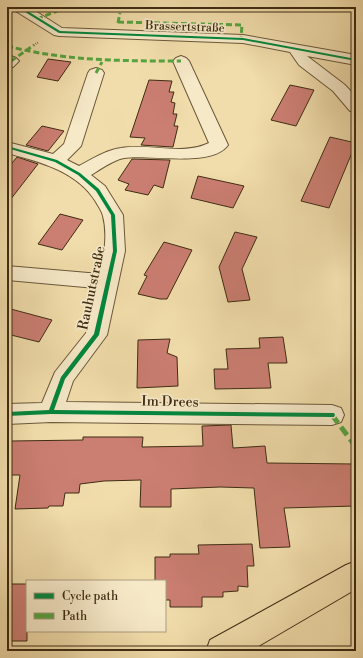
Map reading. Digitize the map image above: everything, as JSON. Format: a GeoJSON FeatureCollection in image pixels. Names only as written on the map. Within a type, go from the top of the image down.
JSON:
{"type":"FeatureCollection","features":[{"type":"Feature","properties":{"kind":"main road"},"geometry":{"type":"LineString","coordinates":[[221,651],[356,574]]}},
{"type":"Feature","properties":{"kind":"street","name":"Brassertstraße"},"geometry":{"type":"LineString","coordinates":[[19,7],[58,32],[243,39],[356,60]]}},
{"type":"Feature","properties":{"kind":"street"},"geometry":{"type":"LineString","coordinates":[[295,48],[304,62],[339,88],[356,107]]}},
{"type":"Feature","properties":{"kind":"street"},"geometry":{"type":"LineString","coordinates":[[79,174],[119,153],[188,153],[211,150],[219,145],[211,122],[191,85],[181,61]]}},
{"type":"Feature","properties":{"kind":"street"},"geometry":{"type":"LineString","coordinates":[[56,161],[72,146],[96,73]]}},
{"type":"Feature","properties":{"kind":"street","name":"Rauhutstraße"},"geometry":{"type":"LineString","coordinates":[[7,147],[56,161],[79,174],[98,190],[113,215],[115,251],[96,336],[63,378],[51,412]]}},
{"type":"Feature","properties":{"kind":"street"},"geometry":{"type":"LineString","coordinates":[[7,273],[109,282]]}},
{"type":"Feature","properties":{"kind":"street","name":"Im Drees"},"geometry":{"type":"LineString","coordinates":[[7,414],[51,412],[332,415]]}},
{"type":"Feature","properties":{"kind":"building"},"geometry":{"type":"Polygon","coordinates":[[[48,59],[71,62],[58,81],[37,77],[48,59]]]}},
{"type":"Feature","properties":{"kind":"building"},"geometry":{"type":"Polygon","coordinates":[[[149,80],[172,81],[169,92],[174,92],[171,102],[175,103],[173,114],[177,114],[174,126],[178,126],[173,147],[141,145],[145,138],[130,137],[149,80]]]}},
{"type":"Feature","properties":{"kind":"building"},"geometry":{"type":"Polygon","coordinates":[[[290,85],[314,90],[296,126],[271,120],[290,85]]]}},
{"type":"Feature","properties":{"kind":"building"},"geometry":{"type":"Polygon","coordinates":[[[42,126],[64,131],[48,151],[26,145],[42,126]]]}},
{"type":"Feature","properties":{"kind":"building"},"geometry":{"type":"Polygon","coordinates":[[[330,137],[356,143],[329,208],[301,201],[330,137]]]}},
{"type":"Feature","properties":{"kind":"building"},"geometry":{"type":"Polygon","coordinates":[[[17,157],[38,164],[7,204],[7,169],[17,157]]]}},
{"type":"Feature","properties":{"kind":"building"},"geometry":{"type":"Polygon","coordinates":[[[132,159],[170,160],[163,188],[154,185],[148,195],[125,190],[129,184],[118,180],[132,159]]]}},
{"type":"Feature","properties":{"kind":"building"},"geometry":{"type":"Polygon","coordinates":[[[198,176],[244,186],[233,208],[191,198],[198,176]]]}},
{"type":"Feature","properties":{"kind":"building"},"geometry":{"type":"Polygon","coordinates":[[[60,214],[83,220],[62,250],[38,244],[60,214]]]}},
{"type":"Feature","properties":{"kind":"building"},"geometry":{"type":"Polygon","coordinates":[[[235,232],[257,237],[242,269],[250,300],[228,302],[219,267],[235,232]]]}},
{"type":"Feature","properties":{"kind":"building"},"geometry":{"type":"Polygon","coordinates":[[[164,242],[192,250],[167,299],[138,294],[147,276],[144,275],[164,242]]]}},
{"type":"Feature","properties":{"kind":"building"},"geometry":{"type":"Polygon","coordinates":[[[7,308],[52,320],[39,342],[7,334],[7,308]]]}},
{"type":"Feature","properties":{"kind":"building"},"geometry":{"type":"Polygon","coordinates":[[[283,337],[287,363],[268,363],[271,388],[215,389],[214,369],[228,369],[226,349],[260,348],[259,338],[283,337]]]}},
{"type":"Feature","properties":{"kind":"building"},"geometry":{"type":"Polygon","coordinates":[[[170,339],[167,353],[177,357],[178,386],[137,388],[138,340],[170,339]]]}},
{"type":"Feature","properties":{"kind":"building"},"geometry":{"type":"Polygon","coordinates":[[[231,425],[233,448],[265,446],[267,463],[356,464],[356,506],[284,508],[290,547],[260,548],[254,488],[220,487],[171,489],[171,507],[140,507],[141,480],[104,481],[80,484],[79,493],[65,493],[63,506],[15,509],[20,475],[7,475],[11,441],[83,440],[83,437],[143,437],[142,447],[203,446],[202,426],[231,425]]]}},
{"type":"Feature","properties":{"kind":"building"},"geometry":{"type":"Polygon","coordinates":[[[252,544],[254,566],[247,566],[248,587],[238,586],[238,591],[223,592],[223,597],[202,597],[202,607],[170,607],[170,600],[166,600],[166,580],[155,580],[155,557],[170,557],[170,554],[199,554],[198,545],[252,544]]]}},
{"type":"Feature","properties":{"kind":"building"},"geometry":{"type":"Polygon","coordinates":[[[7,584],[26,584],[27,641],[7,641],[7,584]]]}},
{"type":"Feature","properties":{"kind":"marked path"},"geometry":{"type":"LineString","coordinates":[[59,10],[66,7]]}},
{"type":"Feature","properties":{"kind":"marked path"},"geometry":{"type":"LineString","coordinates":[[37,19],[57,11]]}},
{"type":"Feature","properties":{"kind":"marked path"},"geometry":{"type":"LineString","coordinates":[[118,23],[120,13]]}},
{"type":"Feature","properties":{"kind":"marked path"},"geometry":{"type":"LineString","coordinates":[[118,22],[242,25],[241,39]]}},
{"type":"Feature","properties":{"kind":"marked path"},"geometry":{"type":"LineString","coordinates":[[11,61],[34,45]]}},
{"type":"Feature","properties":{"kind":"marked path"},"geometry":{"type":"LineString","coordinates":[[7,46],[29,52],[72,59],[115,61],[181,61]]}},
{"type":"Feature","properties":{"kind":"marked path"},"geometry":{"type":"LineString","coordinates":[[96,73],[102,62]]}},
{"type":"Feature","properties":{"kind":"marked path"},"geometry":{"type":"LineString","coordinates":[[332,415],[356,447]]}},
{"type":"Feature","properties":{"kind":"cycle path"},"geometry":{"type":"LineString","coordinates":[[19,7],[59,32],[243,39],[356,60]]}},
{"type":"Feature","properties":{"kind":"cycle path"},"geometry":{"type":"LineString","coordinates":[[7,147],[56,161],[79,174],[98,190],[113,215],[115,251],[96,335],[63,378],[51,412]]}},
{"type":"Feature","properties":{"kind":"cycle path"},"geometry":{"type":"LineString","coordinates":[[7,414],[51,412],[332,415]]}}]}
